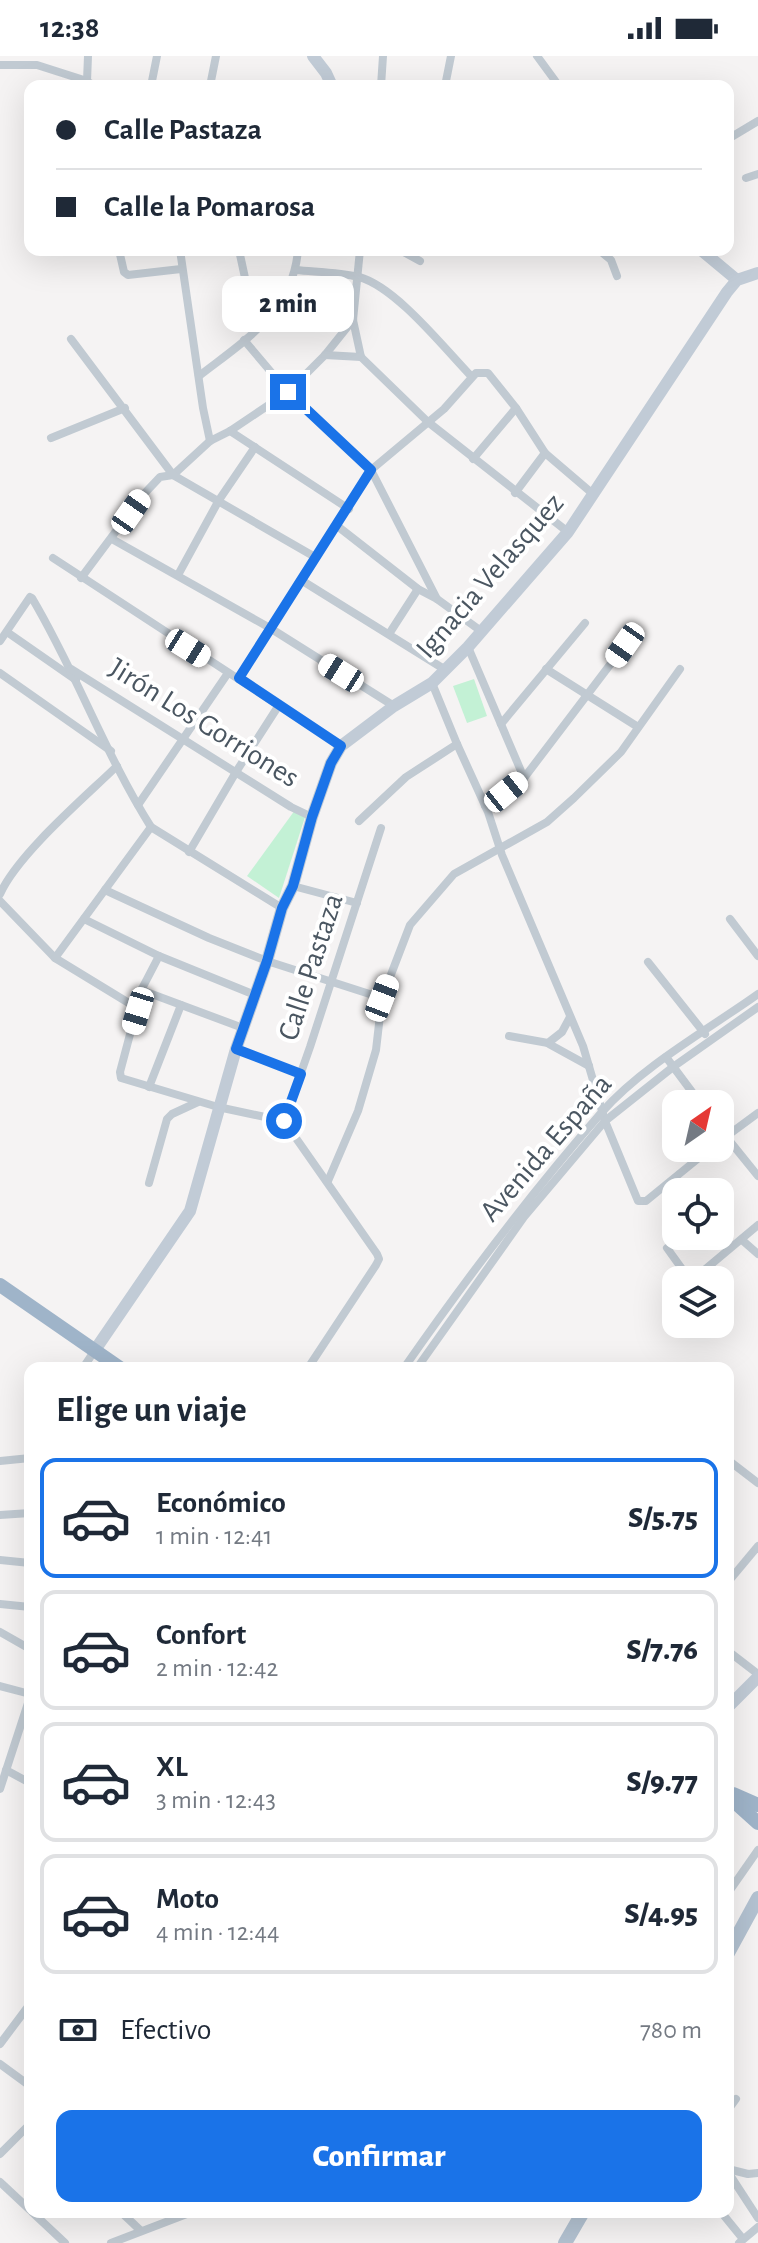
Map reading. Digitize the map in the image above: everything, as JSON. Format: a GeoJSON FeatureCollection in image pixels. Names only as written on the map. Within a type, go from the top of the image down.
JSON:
{"type":"FeatureCollection","features":[{"type":"Feature","properties":{"kind":"highway"},"geometry":{"type":"LineString","coordinates":[[0,1285],[112,1362]]}},
{"type":"Feature","properties":{"kind":"highway"},"geometry":{"type":"LineString","coordinates":[[734,1796],[758,1805]]}},
{"type":"Feature","properties":{"kind":"highway"},"geometry":{"type":"LineString","coordinates":[[734,1800],[758,1823]]}},
{"type":"Feature","properties":{"kind":"main road"},"geometry":{"type":"LineString","coordinates":[[313,56],[329,80]]}},
{"type":"Feature","properties":{"kind":"main road"},"geometry":{"type":"LineString","coordinates":[[708,256],[737,280],[758,273]]}},
{"type":"Feature","properties":{"kind":"main road","name":"Ignacia Velasquez"},"geometry":{"type":"LineString","coordinates":[[95,1350],[190,1211],[236,1049],[282,908],[293,886],[312,817],[331,763],[341,746],[394,706],[432,683],[468,647],[568,532],[737,280]]}},
{"type":"Feature","properties":{"kind":"main road"},"geometry":{"type":"LineString","coordinates":[[734,1701],[758,1675]]}},
{"type":"Feature","properties":{"kind":"main road"},"geometry":{"type":"LineString","coordinates":[[734,1942],[758,1898]]}},
{"type":"Feature","properties":{"kind":"main road"},"geometry":{"type":"LineString","coordinates":[[565,2243],[580,2218]]}},
{"type":"Feature","properties":{"kind":"street"},"geometry":{"type":"LineString","coordinates":[[88,56],[90,80]]}},
{"type":"Feature","properties":{"kind":"street"},"geometry":{"type":"LineString","coordinates":[[152,80],[157,56]]}},
{"type":"Feature","properties":{"kind":"street"},"geometry":{"type":"LineString","coordinates":[[211,80],[216,56]]}},
{"type":"Feature","properties":{"kind":"street"},"geometry":{"type":"LineString","coordinates":[[381,80],[383,56]]}},
{"type":"Feature","properties":{"kind":"street"},"geometry":{"type":"LineString","coordinates":[[446,80],[451,56]]}},
{"type":"Feature","properties":{"kind":"street"},"geometry":{"type":"LineString","coordinates":[[537,56],[555,80]]}},
{"type":"Feature","properties":{"kind":"street"},"geometry":{"type":"LineString","coordinates":[[0,65],[37,65],[79,80]]}},
{"type":"Feature","properties":{"kind":"street"},"geometry":{"type":"LineString","coordinates":[[734,135],[758,121]]}},
{"type":"Feature","properties":{"kind":"street"},"geometry":{"type":"LineString","coordinates":[[746,178],[758,174]]}},
{"type":"Feature","properties":{"kind":"street"},"geometry":{"type":"LineString","coordinates":[[120,256],[124,272],[128,275],[181,269]]}},
{"type":"Feature","properties":{"kind":"street"},"geometry":{"type":"LineString","coordinates":[[182,256],[181,269],[210,441]]}},
{"type":"Feature","properties":{"kind":"street"},"geometry":{"type":"LineString","coordinates":[[240,256],[256,329]]}},
{"type":"Feature","properties":{"kind":"street"},"geometry":{"type":"LineString","coordinates":[[199,376],[280,306],[296,270],[297,256]]}},
{"type":"Feature","properties":{"kind":"street"},"geometry":{"type":"LineString","coordinates":[[359,256],[353,320],[361,357],[428,422],[568,532]]}},
{"type":"Feature","properties":{"kind":"street"},"geometry":{"type":"LineString","coordinates":[[411,256],[420,261]]}},
{"type":"Feature","properties":{"kind":"street"},"geometry":{"type":"LineString","coordinates":[[606,256],[617,276]]}},
{"type":"Feature","properties":{"kind":"street"},"geometry":{"type":"LineString","coordinates":[[296,270],[368,280],[403,303],[471,376]]}},
{"type":"Feature","properties":{"kind":"street"},"geometry":{"type":"LineString","coordinates":[[81,578],[160,477],[173,475],[210,441],[288,392],[325,355],[353,320]]}},
{"type":"Feature","properties":{"kind":"street"},"geometry":{"type":"LineString","coordinates":[[71,339],[173,475],[315,557]]}},
{"type":"Feature","properties":{"kind":"street"},"geometry":{"type":"LineString","coordinates":[[244,340],[288,392],[371,470],[437,599]]}},
{"type":"Feature","properties":{"kind":"street"},"geometry":{"type":"LineString","coordinates":[[325,355],[361,357]]}},
{"type":"Feature","properties":{"kind":"street"},"geometry":{"type":"LineString","coordinates":[[239,678],[371,470],[460,392],[471,376],[488,373],[516,408],[545,453],[593,494]]}},
{"type":"Feature","properties":{"kind":"street"},"geometry":{"type":"LineString","coordinates":[[51,438],[125,408]]}},
{"type":"Feature","properties":{"kind":"street"},"geometry":{"type":"LineString","coordinates":[[473,459],[516,408]]}},
{"type":"Feature","properties":{"kind":"street"},"geometry":{"type":"LineString","coordinates":[[230,431],[349,509]]}},
{"type":"Feature","properties":{"kind":"street"},"geometry":{"type":"LineString","coordinates":[[178,575],[219,500],[255,447]]}},
{"type":"Feature","properties":{"kind":"street"},"geometry":{"type":"LineString","coordinates":[[515,493],[545,453]]}},
{"type":"Feature","properties":{"kind":"street"},"geometry":{"type":"LineString","coordinates":[[336,525],[418,589],[481,631]]}},
{"type":"Feature","properties":{"kind":"street"},"geometry":{"type":"LineString","coordinates":[[112,539],[270,628],[394,706]]}},
{"type":"Feature","properties":{"kind":"street"},"geometry":{"type":"LineString","coordinates":[[53,558],[341,746]]}},
{"type":"Feature","properties":{"kind":"street"},"geometry":{"type":"LineString","coordinates":[[301,580],[444,669]]}},
{"type":"Feature","properties":{"kind":"street"},"geometry":{"type":"LineString","coordinates":[[389,634],[418,589]]}},
{"type":"Feature","properties":{"kind":"street"},"geometry":{"type":"LineString","coordinates":[[0,641],[32,598],[151,827],[282,908]]}},
{"type":"Feature","properties":{"kind":"street"},"geometry":{"type":"LineString","coordinates":[[501,724],[585,623]]}},
{"type":"Feature","properties":{"kind":"street","name":"Jirón Los Gorriones"},"geometry":{"type":"LineString","coordinates":[[7,632],[77,680]]}},
{"type":"Feature","properties":{"kind":"street"},"geometry":{"type":"LineString","coordinates":[[487,810],[524,778],[625,645]]}},
{"type":"Feature","properties":{"kind":"street"},"geometry":{"type":"LineString","coordinates":[[468,647],[524,778]]}},
{"type":"Feature","properties":{"kind":"street","name":"Jirón Los Gorriones"},"geometry":{"type":"LineString","coordinates":[[70,669],[291,807],[312,817]]}},
{"type":"Feature","properties":{"kind":"street"},"geometry":{"type":"LineString","coordinates":[[546,669],[638,727]]}},
{"type":"Feature","properties":{"kind":"street"},"geometry":{"type":"LineString","coordinates":[[328,1181],[358,1111],[376,1050],[382,998],[410,925],[454,874],[547,822],[621,752],[680,669]]}},
{"type":"Feature","properties":{"kind":"street"},"geometry":{"type":"LineString","coordinates":[[0,673],[111,751]]}},
{"type":"Feature","properties":{"kind":"street"},"geometry":{"type":"LineString","coordinates":[[138,805],[228,673]]}},
{"type":"Feature","properties":{"kind":"street"},"geometry":{"type":"LineString","coordinates":[[432,683],[570,1017],[604,1116],[638,1201],[646,1201],[694,1162]]}},
{"type":"Feature","properties":{"kind":"street"},"geometry":{"type":"LineString","coordinates":[[189,852],[279,705]]}},
{"type":"Feature","properties":{"kind":"street"},"geometry":{"type":"LineString","coordinates":[[359,821],[406,777],[457,744]]}},
{"type":"Feature","properties":{"kind":"street"},"geometry":{"type":"LineString","coordinates":[[0,894],[59,821],[117,766]]}},
{"type":"Feature","properties":{"kind":"street"},"geometry":{"type":"LineString","coordinates":[[55,958],[151,827]]}},
{"type":"Feature","properties":{"kind":"street","name":"Calle Pastaza"},"geometry":{"type":"LineString","coordinates":[[284,1121],[381,828]]}},
{"type":"Feature","properties":{"kind":"street"},"geometry":{"type":"LineString","coordinates":[[293,886],[357,903]]}},
{"type":"Feature","properties":{"kind":"street"},"geometry":{"type":"LineString","coordinates":[[105,890],[267,961],[382,998]]}},
{"type":"Feature","properties":{"kind":"street"},"geometry":{"type":"LineString","coordinates":[[0,901],[55,958],[134,1004],[138,1011],[120,1076],[218,1107],[284,1121],[328,1181],[379,1259],[312,1362]]}},
{"type":"Feature","properties":{"kind":"street"},"geometry":{"type":"LineString","coordinates":[[84,919],[159,956],[255,995]]}},
{"type":"Feature","properties":{"kind":"street"},"geometry":{"type":"LineString","coordinates":[[730,919],[758,956]]}},
{"type":"Feature","properties":{"kind":"street"},"geometry":{"type":"LineString","coordinates":[[134,1004],[159,956]]}},
{"type":"Feature","properties":{"kind":"street"},"geometry":{"type":"LineString","coordinates":[[648,962],[710,1042]]}},
{"type":"Feature","properties":{"kind":"street"},"geometry":{"type":"LineString","coordinates":[[141,990],[243,1028]]}},
{"type":"Feature","properties":{"kind":"street","name":"Avenida España"},"geometry":{"type":"LineString","coordinates":[[408,1362],[518,1212],[604,1116],[666,1057],[758,994]]}},
{"type":"Feature","properties":{"kind":"street"},"geometry":{"type":"LineString","coordinates":[[149,1087],[181,1005]]}},
{"type":"Feature","properties":{"kind":"street","name":"Avenida España"},"geometry":{"type":"LineString","coordinates":[[421,1362],[524,1217],[604,1116],[758,1007]]}},
{"type":"Feature","properties":{"kind":"street"},"geometry":{"type":"LineString","coordinates":[[548,1043],[562,1032],[570,1017]]}},
{"type":"Feature","properties":{"kind":"street"},"geometry":{"type":"LineString","coordinates":[[509,1036],[548,1043],[589,1066]]}},
{"type":"Feature","properties":{"kind":"street"},"geometry":{"type":"LineString","coordinates":[[236,1049],[301,1074]]}},
{"type":"Feature","properties":{"kind":"street"},"geometry":{"type":"LineString","coordinates":[[666,1057],[690,1090]]}},
{"type":"Feature","properties":{"kind":"street"},"geometry":{"type":"LineString","coordinates":[[149,1183],[167,1119],[198,1101]]}},
{"type":"Feature","properties":{"kind":"street"},"geometry":{"type":"LineString","coordinates":[[734,1128],[758,1113]]}},
{"type":"Feature","properties":{"kind":"street"},"geometry":{"type":"LineString","coordinates":[[734,1149],[758,1176]]}},
{"type":"Feature","properties":{"kind":"street"},"geometry":{"type":"LineString","coordinates":[[734,1246],[758,1225]]}},
{"type":"Feature","properties":{"kind":"street"},"geometry":{"type":"LineString","coordinates":[[742,1240],[758,1254]]}},
{"type":"Feature","properties":{"kind":"street"},"geometry":{"type":"LineString","coordinates":[[668,1250],[692,1278],[729,1250]]}},
{"type":"Feature","properties":{"kind":"street"},"geometry":{"type":"LineString","coordinates":[[88,1362],[95,1350]]}},
{"type":"Feature","properties":{"kind":"street"},"geometry":{"type":"LineString","coordinates":[[0,1461],[24,1459]]}},
{"type":"Feature","properties":{"kind":"street"},"geometry":{"type":"LineString","coordinates":[[734,1465],[758,1483]]}},
{"type":"Feature","properties":{"kind":"street"},"geometry":{"type":"LineString","coordinates":[[0,1515],[24,1513]]}},
{"type":"Feature","properties":{"kind":"street"},"geometry":{"type":"LineString","coordinates":[[734,1575],[758,1546]]}},
{"type":"Feature","properties":{"kind":"street"},"geometry":{"type":"LineString","coordinates":[[0,1560],[24,1562]]}},
{"type":"Feature","properties":{"kind":"street"},"geometry":{"type":"LineString","coordinates":[[0,1604],[24,1606]]}},
{"type":"Feature","properties":{"kind":"street"},"geometry":{"type":"LineString","coordinates":[[0,1632],[24,1646]]}},
{"type":"Feature","properties":{"kind":"street"},"geometry":{"type":"LineString","coordinates":[[734,1656],[758,1675]]}},
{"type":"Feature","properties":{"kind":"street"},"geometry":{"type":"LineString","coordinates":[[0,1686],[24,1694]]}},
{"type":"Feature","properties":{"kind":"street"},"geometry":{"type":"LineString","coordinates":[[0,1789],[24,1714]]}},
{"type":"Feature","properties":{"kind":"street"},"geometry":{"type":"LineString","coordinates":[[6,1770],[24,1780]]}},
{"type":"Feature","properties":{"kind":"street"},"geometry":{"type":"LineString","coordinates":[[734,1884],[758,1850]]}},
{"type":"Feature","properties":{"kind":"street"},"geometry":{"type":"LineString","coordinates":[[0,2044],[24,2012]]}},
{"type":"Feature","properties":{"kind":"street"},"geometry":{"type":"LineString","coordinates":[[0,2064],[24,2082]]}},
{"type":"Feature","properties":{"kind":"street"},"geometry":{"type":"LineString","coordinates":[[0,2154],[24,2130]]}},
{"type":"Feature","properties":{"kind":"street"},"geometry":{"type":"LineString","coordinates":[[734,2172],[758,2173]]}},
{"type":"Feature","properties":{"kind":"street"},"geometry":{"type":"LineString","coordinates":[[0,2182],[24,2204]]}},
{"type":"Feature","properties":{"kind":"street"},"geometry":{"type":"LineString","coordinates":[[735,2183],[758,2218]]}},
{"type":"Feature","properties":{"kind":"street"},"geometry":{"type":"LineString","coordinates":[[38,2218],[65,2243]]}},
{"type":"Feature","properties":{"kind":"street"},"geometry":{"type":"LineString","coordinates":[[127,2218],[140,2230]]}},
{"type":"Feature","properties":{"kind":"street"},"geometry":{"type":"LineString","coordinates":[[111,2243],[166,2218]]}},
{"type":"Feature","properties":{"kind":"street"},"geometry":{"type":"LineString","coordinates":[[725,2218],[741,2241],[758,2227]]}},
{"type":"Feature","properties":{"kind":"green space"},"geometry":{"type":"Polygon","coordinates":[[[474,679],[487,716],[467,723],[453,686],[474,679]]]}},
{"type":"Feature","properties":{"kind":"green space"},"geometry":{"type":"Polygon","coordinates":[[[295,810],[306,814],[279,898],[247,876],[295,810]]]}},
{"type":"Feature","properties":{"kind":"route"},"geometry":{"type":"LineString","coordinates":[[284,1121],[301,1074],[236,1049],[282,908],[293,886],[312,817],[331,763],[341,746],[239,678],[371,470],[288,392]]}}]}
